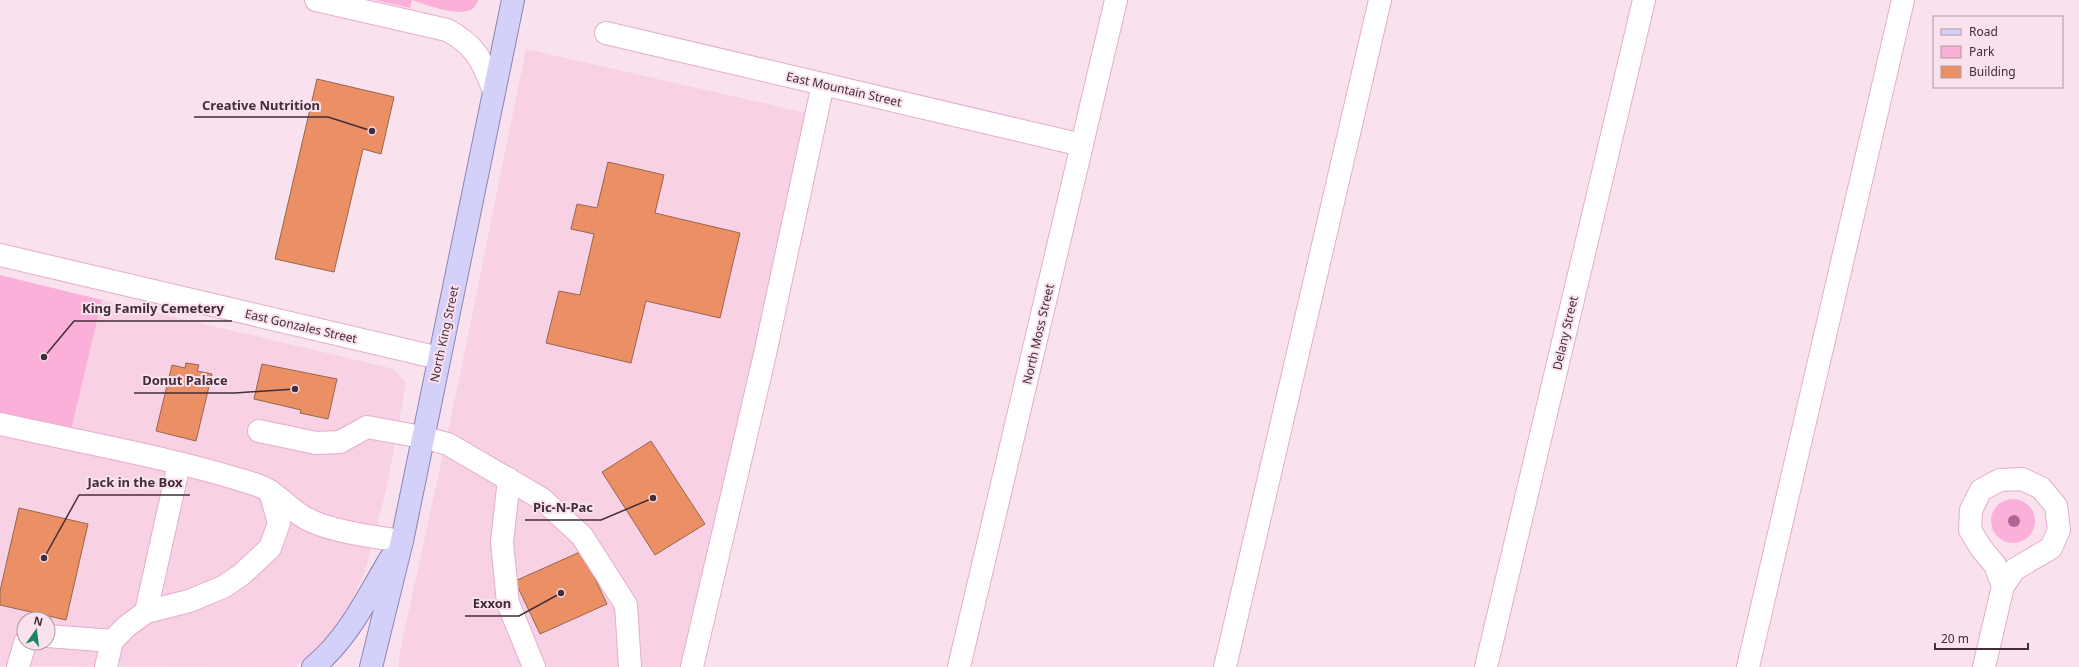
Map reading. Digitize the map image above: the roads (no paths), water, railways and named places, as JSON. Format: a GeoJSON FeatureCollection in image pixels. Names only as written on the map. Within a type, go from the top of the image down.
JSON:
{"type":"FeatureCollection","features":[{"type":"Feature","properties":{"kind":"main road","name":"North King Street"},"geometry":{"type":"LineString","coordinates":[[372,664],[402,540],[513,0]]}},
{"type":"Feature","properties":{"kind":"main road"},"geometry":{"type":"LineString","coordinates":[[313,667],[343,636],[402,540]]}},
{"type":"Feature","properties":{"kind":"street"},"geometry":{"type":"LineString","coordinates":[[316,0],[447,30],[462,38],[473,49],[483,64],[494,90]]}},
{"type":"Feature","properties":{"kind":"street","name":"North Moss Street"},"geometry":{"type":"LineString","coordinates":[[959,667],[1116,0]]}},
{"type":"Feature","properties":{"kind":"street"},"geometry":{"type":"LineString","coordinates":[[1225,667],[1380,0]]}},
{"type":"Feature","properties":{"kind":"street","name":"Delany Street"},"geometry":{"type":"LineString","coordinates":[[1486,667],[1644,0]]}},
{"type":"Feature","properties":{"kind":"street"},"geometry":{"type":"LineString","coordinates":[[1748,667],[1903,0]]}},
{"type":"Feature","properties":{"kind":"street","name":"East Mountain Street"},"geometry":{"type":"LineString","coordinates":[[606,33],[1082,145]]}},
{"type":"Feature","properties":{"kind":"street"},"geometry":{"type":"LineString","coordinates":[[692,667],[765,354],[823,84]]}},
{"type":"Feature","properties":{"kind":"street","name":"East Gonzales Street"},"geometry":{"type":"LineString","coordinates":[[0,254],[439,358]]}},
{"type":"Feature","properties":{"kind":"street"},"geometry":{"type":"LineString","coordinates":[[0,424],[179,464],[258,486],[270,491],[302,516],[318,523],[367,536],[402,540]]}},
{"type":"Feature","properties":{"kind":"street"},"geometry":{"type":"LineString","coordinates":[[259,431],[316,443],[340,442],[366,427],[422,437],[448,444],[542,499],[582,536],[626,606],[630,667]]}},
{"type":"Feature","properties":{"kind":"street"},"geometry":{"type":"LineString","coordinates":[[146,612],[179,464]]}},
{"type":"Feature","properties":{"kind":"street"},"geometry":{"type":"LineString","coordinates":[[509,479],[502,542],[508,603],[534,667]]}},
{"type":"Feature","properties":{"kind":"street"},"geometry":{"type":"LineString","coordinates":[[1984,667],[2003,586],[2015,569],[2052,548],[2059,530],[2056,506],[2041,488],[2022,479],[2000,480],[1981,490],[1972,510],[1970,530],[1981,548],[1995,565],[2003,586]]}},
{"type":"Feature","properties":{"kind":"street"},"geometry":{"type":"LineString","coordinates":[[106,667],[112,641],[127,626],[146,612],[189,601],[223,587],[241,575],[270,548],[279,523],[270,491]]}},
{"type":"Feature","properties":{"kind":"street"},"geometry":{"type":"LineString","coordinates":[[56,637],[112,641]]}},
{"type":"Feature","properties":{"kind":"street"},"geometry":{"type":"LineString","coordinates":[[18,667],[23,651]]}},
{"type":"Feature","properties":{"kind":"place","name":"Creative Nutrition"},"geometry":{"type":"Point","coordinates":[372,131]}},
{"type":"Feature","properties":{"kind":"place","name":"King Family Cemetery"},"geometry":{"type":"Point","coordinates":[44,357]}},
{"type":"Feature","properties":{"kind":"place","name":"Donut Palace"},"geometry":{"type":"Point","coordinates":[295,389]}},
{"type":"Feature","properties":{"kind":"place","name":"Pic-N-Pac"},"geometry":{"type":"Point","coordinates":[653,498]}},
{"type":"Feature","properties":{"kind":"place","name":"Jack in the Box"},"geometry":{"type":"Point","coordinates":[44,558]}},
{"type":"Feature","properties":{"kind":"place","name":"Exxon"},"geometry":{"type":"Point","coordinates":[561,593]}}]}
